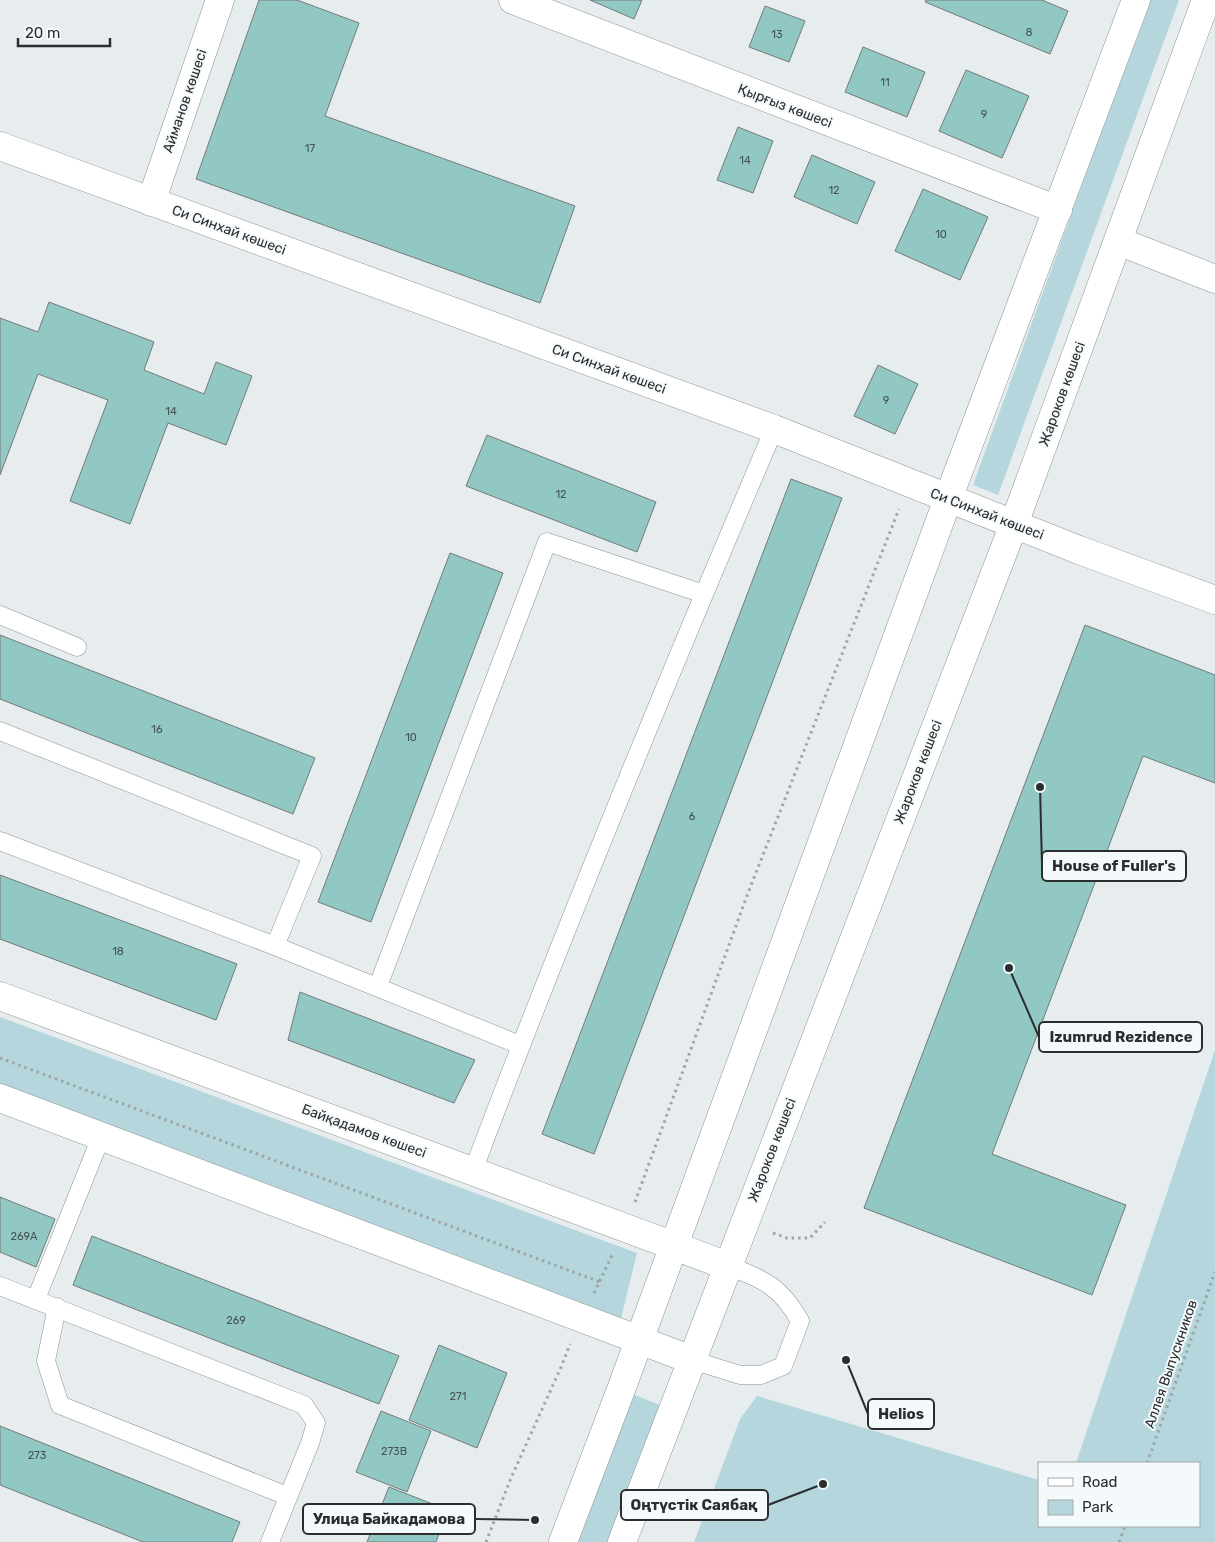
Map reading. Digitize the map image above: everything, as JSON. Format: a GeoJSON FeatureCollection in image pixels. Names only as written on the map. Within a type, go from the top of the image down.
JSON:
{"type":"FeatureCollection","features":[{"type":"Feature","properties":{"kind":"street","name":"Айманов көшесі"},"geometry":{"type":"LineString","coordinates":[[151,202],[220,0]]}},
{"type":"Feature","properties":{"kind":"street","name":"Қырғыз көшесі"},"geometry":{"type":"LineString","coordinates":[[513,0],[1058,210]]}},
{"type":"Feature","properties":{"kind":"street"},"geometry":{"type":"LineString","coordinates":[[563,1542],[639,1341],[948,499],[1136,0]]}},
{"type":"Feature","properties":{"kind":"street","name":"Жароков көшесі"},"geometry":{"type":"LineString","coordinates":[[622,1542],[1014,524],[1206,0]]}},
{"type":"Feature","properties":{"kind":"street","name":"Си Синхай көшесі"},"geometry":{"type":"LineString","coordinates":[[0,146],[774,430],[948,499],[1215,600]]}},
{"type":"Feature","properties":{"kind":"street"},"geometry":{"type":"LineString","coordinates":[[1118,241],[1215,280]]}},
{"type":"Feature","properties":{"kind":"street","name":"Байқадамов көшесі"},"geometry":{"type":"LineString","coordinates":[[0,996],[728,1266]]}},
{"type":"Feature","properties":{"kind":"street"},"geometry":{"type":"LineString","coordinates":[[0,1098],[692,1360]]}},
{"type":"Feature","properties":{"kind":"lane"},"geometry":{"type":"LineString","coordinates":[[473,1171],[520,1045],[704,594],[774,430]]}},
{"type":"Feature","properties":{"kind":"lane"},"geometry":{"type":"LineString","coordinates":[[378,986],[547,542],[704,594]]}},
{"type":"Feature","properties":{"kind":"lane"},"geometry":{"type":"LineString","coordinates":[[0,616],[77,647]]}},
{"type":"Feature","properties":{"kind":"lane"},"geometry":{"type":"LineString","coordinates":[[0,731],[312,856],[275,946]]}},
{"type":"Feature","properties":{"kind":"lane"},"geometry":{"type":"LineString","coordinates":[[0,841],[378,986],[520,1045]]}},
{"type":"Feature","properties":{"kind":"lane"},"geometry":{"type":"LineString","coordinates":[[36,1299],[101,1136]]}},
{"type":"Feature","properties":{"kind":"lane"},"geometry":{"type":"LineString","coordinates":[[692,1360],[740,1375],[761,1375],[783,1366],[800,1322],[789,1302],[772,1284],[755,1275],[728,1266]]}},
{"type":"Feature","properties":{"kind":"lane"},"geometry":{"type":"LineString","coordinates":[[0,1286],[304,1405],[316,1423],[310,1443],[270,1542]]}},
{"type":"Feature","properties":{"kind":"lane"},"geometry":{"type":"LineString","coordinates":[[57,1307],[46,1361],[60,1405],[287,1496]]}},
{"type":"Feature","properties":{"kind":"path"},"geometry":{"type":"LineString","coordinates":[[486,1542],[511,1478],[582,1318],[626,1227],[748,893],[910,484]]}},
{"type":"Feature","properties":{"kind":"path"},"geometry":{"type":"LineString","coordinates":[[0,1058],[600,1282]]}},
{"type":"Feature","properties":{"kind":"path"},"geometry":{"type":"LineString","coordinates":[[786,1238],[810,1238],[825,1222]]}},
{"type":"Feature","properties":{"kind":"path","name":"Аллея Выпускников"},"geometry":{"type":"LineString","coordinates":[[1147,1462],[1215,1272]]}},
{"type":"Feature","properties":{"kind":"path"},"geometry":{"type":"LineString","coordinates":[[1119,1542],[1125,1527]]}},
{"type":"Feature","properties":{"kind":"green space"},"geometry":{"type":"Polygon","coordinates":[[[1149,0],[1179,0],[998,495],[973,485],[1149,0]]]}},
{"type":"Feature","properties":{"kind":"green space"},"geometry":{"type":"Polygon","coordinates":[[[0,1017],[637,1253],[619,1327],[0,1088],[0,1017]]]}},
{"type":"Feature","properties":{"kind":"green space"},"geometry":{"type":"Polygon","coordinates":[[[1215,1050],[1215,1542],[694,1542],[740,1419],[757,1396],[1038,1480],[1038,1527],[1200,1527],[1200,1462],[1076,1462],[1215,1050]]]}},
{"type":"Feature","properties":{"kind":"green space"},"geometry":{"type":"Polygon","coordinates":[[[632,1394],[660,1405],[608,1542],[575,1542],[632,1394]]]}},
{"type":"Feature","properties":{"kind":"building"},"geometry":{"type":"Polygon","coordinates":[[[259,0],[297,0],[359,23],[325,116],[575,206],[540,303],[196,179],[259,0]]]}},
{"type":"Feature","properties":{"kind":"building"},"geometry":{"type":"Polygon","coordinates":[[[590,0],[642,0],[634,19],[590,0]]]}},
{"type":"Feature","properties":{"kind":"building"},"geometry":{"type":"Polygon","coordinates":[[[926,0],[1042,0],[1068,11],[1050,54],[925,2],[926,0]]]}},
{"type":"Feature","properties":{"kind":"building"},"geometry":{"type":"Polygon","coordinates":[[[765,6],[805,21],[789,62],[749,47],[765,6]]]}},
{"type":"Feature","properties":{"kind":"building"},"geometry":{"type":"Polygon","coordinates":[[[863,47],[925,72],[907,117],[845,92],[863,47]]]}},
{"type":"Feature","properties":{"kind":"building"},"geometry":{"type":"Polygon","coordinates":[[[966,70],[1029,96],[1002,158],[939,131],[966,70]]]}},
{"type":"Feature","properties":{"kind":"building"},"geometry":{"type":"Polygon","coordinates":[[[738,127],[773,141],[753,193],[717,180],[738,127]]]}},
{"type":"Feature","properties":{"kind":"building"},"geometry":{"type":"Polygon","coordinates":[[[812,155],[875,182],[857,224],[794,197],[812,155]]]}},
{"type":"Feature","properties":{"kind":"building"},"geometry":{"type":"Polygon","coordinates":[[[923,189],[988,217],[960,280],[895,251],[923,189]]]}},
{"type":"Feature","properties":{"kind":"building"},"geometry":{"type":"Polygon","coordinates":[[[49,302],[154,342],[144,370],[204,394],[216,362],[252,376],[226,445],[168,423],[130,524],[70,501],[108,400],[38,374],[0,475],[0,318],[38,332],[49,302]]]}},
{"type":"Feature","properties":{"kind":"building"},"geometry":{"type":"Polygon","coordinates":[[[878,365],[918,384],[895,434],[854,416],[878,365]]]}},
{"type":"Feature","properties":{"kind":"building"},"geometry":{"type":"Polygon","coordinates":[[[487,435],[656,502],[637,552],[466,486],[487,435]]]}},
{"type":"Feature","properties":{"kind":"building"},"geometry":{"type":"Polygon","coordinates":[[[791,479],[842,498],[594,1154],[542,1134],[791,479]]]}},
{"type":"Feature","properties":{"kind":"building"},"geometry":{"type":"Polygon","coordinates":[[[450,553],[503,573],[371,922],[318,902],[450,553]]]}},
{"type":"Feature","properties":{"kind":"building"},"geometry":{"type":"Polygon","coordinates":[[[1085,625],[1215,675],[1215,783],[1143,756],[992,1154],[1126,1205],[1092,1295],[864,1208],[1085,625]]]}},
{"type":"Feature","properties":{"kind":"building"},"geometry":{"type":"Polygon","coordinates":[[[0,635],[315,758],[293,814],[0,699],[0,635]]]}},
{"type":"Feature","properties":{"kind":"building"},"geometry":{"type":"Polygon","coordinates":[[[0,875],[237,964],[216,1020],[0,939],[0,875]]]}},
{"type":"Feature","properties":{"kind":"building"},"geometry":{"type":"Polygon","coordinates":[[[300,992],[475,1060],[454,1103],[288,1040],[300,992]]]}},
{"type":"Feature","properties":{"kind":"building"},"geometry":{"type":"Polygon","coordinates":[[[0,1197],[55,1219],[36,1267],[0,1252],[0,1197]]]}},
{"type":"Feature","properties":{"kind":"building"},"geometry":{"type":"Polygon","coordinates":[[[92,1236],[399,1356],[379,1404],[73,1285],[92,1236]]]}},
{"type":"Feature","properties":{"kind":"building"},"geometry":{"type":"Polygon","coordinates":[[[439,1345],[507,1373],[477,1448],[409,1420],[439,1345]]]}},
{"type":"Feature","properties":{"kind":"building"},"geometry":{"type":"Polygon","coordinates":[[[381,1411],[431,1431],[407,1492],[356,1472],[381,1411]]]}},
{"type":"Feature","properties":{"kind":"building"},"geometry":{"type":"Polygon","coordinates":[[[0,1426],[240,1522],[232,1542],[143,1542],[0,1485],[0,1426]]]}},
{"type":"Feature","properties":{"kind":"building"},"geometry":{"type":"Polygon","coordinates":[[[389,1487],[448,1510],[436,1542],[367,1542],[389,1487]]]}},
{"type":"Feature","properties":{"kind":"place","name":"House of Fuller's"},"geometry":{"type":"Point","coordinates":[1040,787]}},
{"type":"Feature","properties":{"kind":"place","name":"Izumrud Rezidence"},"geometry":{"type":"Point","coordinates":[1009,968]}},
{"type":"Feature","properties":{"kind":"place","name":"Helios"},"geometry":{"type":"Point","coordinates":[846,1360]}},
{"type":"Feature","properties":{"kind":"place","name":"Оңтүстік Саябақ"},"geometry":{"type":"Point","coordinates":[823,1484]}},
{"type":"Feature","properties":{"kind":"place","name":"Улица Байкадамова"},"geometry":{"type":"Point","coordinates":[535,1520]}}]}
